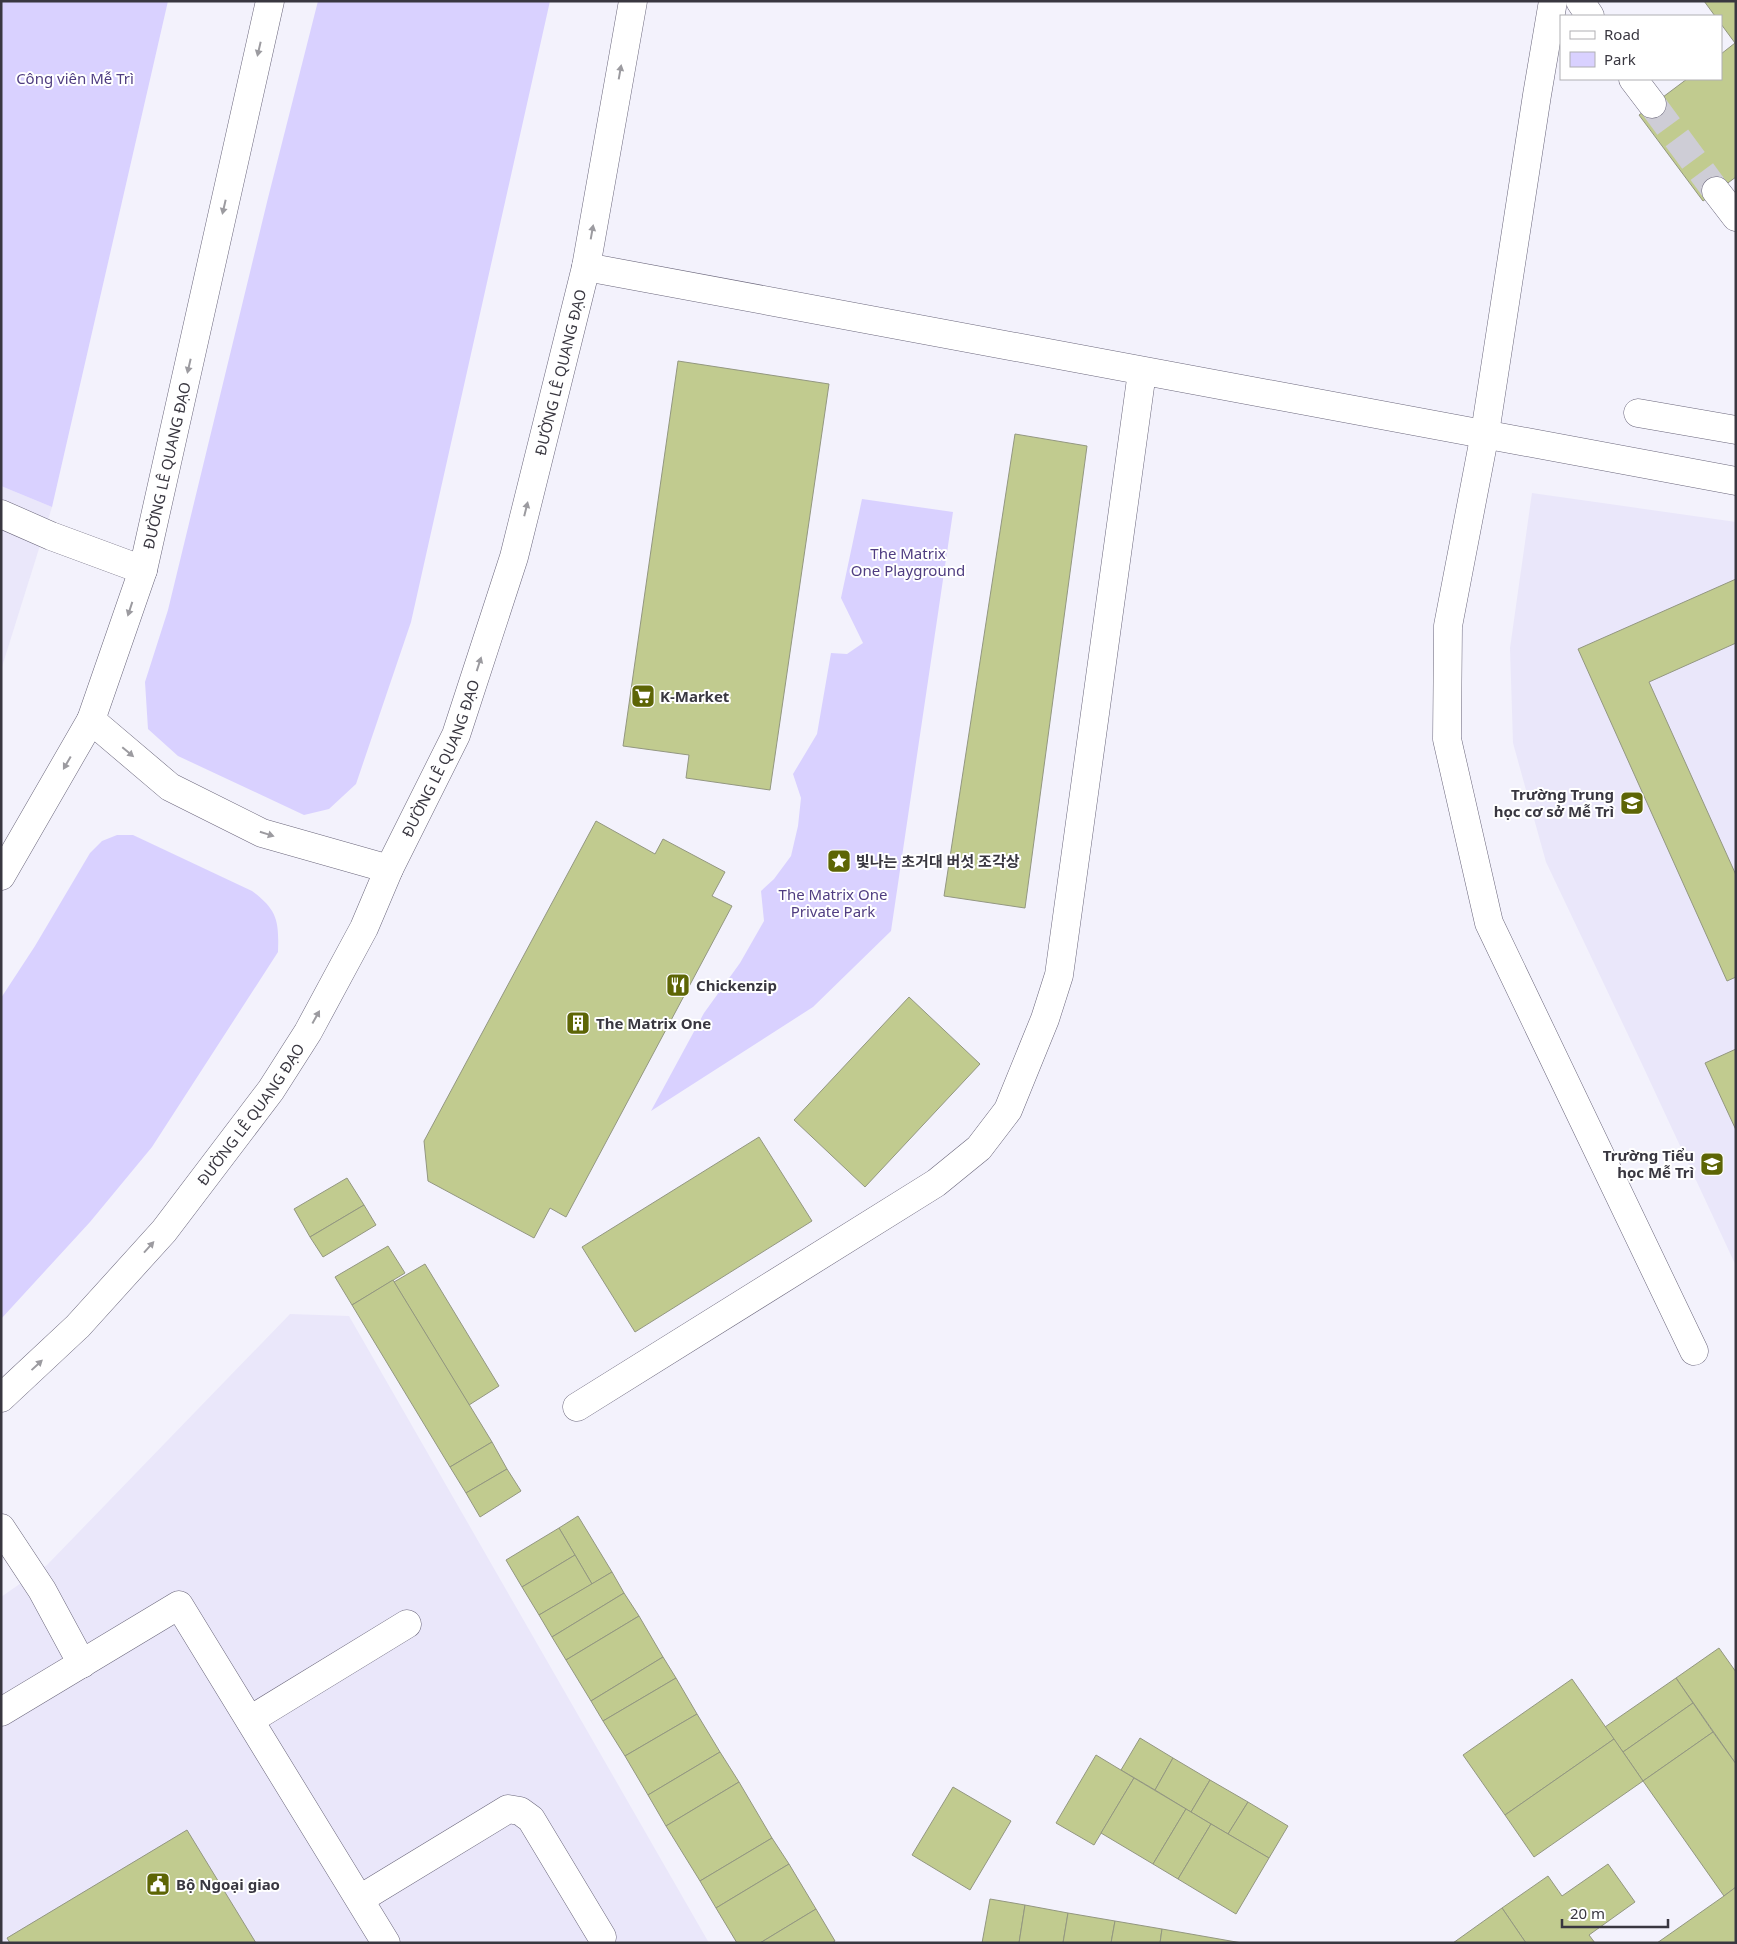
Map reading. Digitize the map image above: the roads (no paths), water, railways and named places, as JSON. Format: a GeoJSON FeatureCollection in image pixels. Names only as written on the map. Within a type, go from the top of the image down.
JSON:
{"type":"FeatureCollection","features":[{"type":"Feature","properties":{"kind":"main road","name":"ĐƯỜNG LÊ QUANG ĐẠO"},"geometry":{"type":"LineString","coordinates":[[1,876],[91,720],[143,570],[270,1]]}},
{"type":"Feature","properties":{"kind":"main road","name":"ĐƯỜNG LÊ QUANG ĐẠO"},"geometry":{"type":"LineString","coordinates":[[1,1398],[78,1326],[164,1231],[271,1090],[308,1032],[360,936],[389,869],[456,735],[514,557],[586,267],[633,1]]}},
{"type":"Feature","properties":{"kind":"main road"},"geometry":{"type":"LineString","coordinates":[[1553,1],[1484,434],[1448,626],[1447,739],[1489,922],[1694,1351]]}},
{"type":"Feature","properties":{"kind":"main road"},"geometry":{"type":"LineString","coordinates":[[1580,1],[1589,15]]}},
{"type":"Feature","properties":{"kind":"main road"},"geometry":{"type":"LineString","coordinates":[[1635,80],[1652,104]]}},
{"type":"Feature","properties":{"kind":"main road"},"geometry":{"type":"LineString","coordinates":[[1716,191],[1736,217]]}},
{"type":"Feature","properties":{"kind":"main road"},"geometry":{"type":"LineString","coordinates":[[586,267],[1142,372],[1736,481]]}},
{"type":"Feature","properties":{"kind":"main road"},"geometry":{"type":"LineString","coordinates":[[577,1407],[936,1183],[979,1148],[1008,1110],[1044,1019],[1059,974],[1142,372]]}},
{"type":"Feature","properties":{"kind":"main road"},"geometry":{"type":"LineString","coordinates":[[1638,413],[1736,430]]}},
{"type":"Feature","properties":{"kind":"main road"},"geometry":{"type":"LineString","coordinates":[[1,514],[51,536],[143,570]]}},
{"type":"Feature","properties":{"kind":"main road"},"geometry":{"type":"LineString","coordinates":[[91,720],[170,787],[262,833],[389,869]]}},
{"type":"Feature","properties":{"kind":"main road"},"geometry":{"type":"LineString","coordinates":[[1,1528],[42,1590],[82,1664]]}},
{"type":"Feature","properties":{"kind":"main road"},"geometry":{"type":"LineString","coordinates":[[1,1712],[179,1605],[386,1943]]}},
{"type":"Feature","properties":{"kind":"main road"},"geometry":{"type":"LineString","coordinates":[[250,1720],[407,1624]]}},
{"type":"Feature","properties":{"kind":"main road"},"geometry":{"type":"LineString","coordinates":[[360,1899],[508,1808],[520,1811],[531,1819],[602,1938]]}},
{"type":"Feature","properties":{"kind":"tunnel"},"geometry":{"type":"LineString","coordinates":[[1652,104],[1716,191]]}},
{"type":"Feature","properties":{"kind":"place","name":"K-Market"},"geometry":{"type":"Point","coordinates":[643,696]}},
{"type":"Feature","properties":{"kind":"place","name":"Trường Trung học cơ sở Mễ Trì"},"geometry":{"type":"Point","coordinates":[1632,803]}},
{"type":"Feature","properties":{"kind":"place","name":"빛나는 초거대 버섯 조각상"},"geometry":{"type":"Point","coordinates":[839,861]}},
{"type":"Feature","properties":{"kind":"place","name":"Chickenzip"},"geometry":{"type":"Point","coordinates":[678,985]}},
{"type":"Feature","properties":{"kind":"place","name":"The Matrix One"},"geometry":{"type":"Point","coordinates":[578,1023]}},
{"type":"Feature","properties":{"kind":"place","name":"Trường Tiểu học Mễ Trì"},"geometry":{"type":"Point","coordinates":[1712,1164]}},
{"type":"Feature","properties":{"kind":"place","name":"Bộ Ngoại giao"},"geometry":{"type":"Point","coordinates":[158,1884]}},
{"type":"Feature","properties":{"kind":"park label","name":"Công viên Mễ Trì"},"geometry":{"type":"Point","coordinates":[75,78]}},
{"type":"Feature","properties":{"kind":"park label","name":"The Matrix One Playground"},"geometry":{"type":"Point","coordinates":[908,562]}},
{"type":"Feature","properties":{"kind":"park label","name":"The Matrix One Private Park"},"geometry":{"type":"Point","coordinates":[833,902]}}]}
